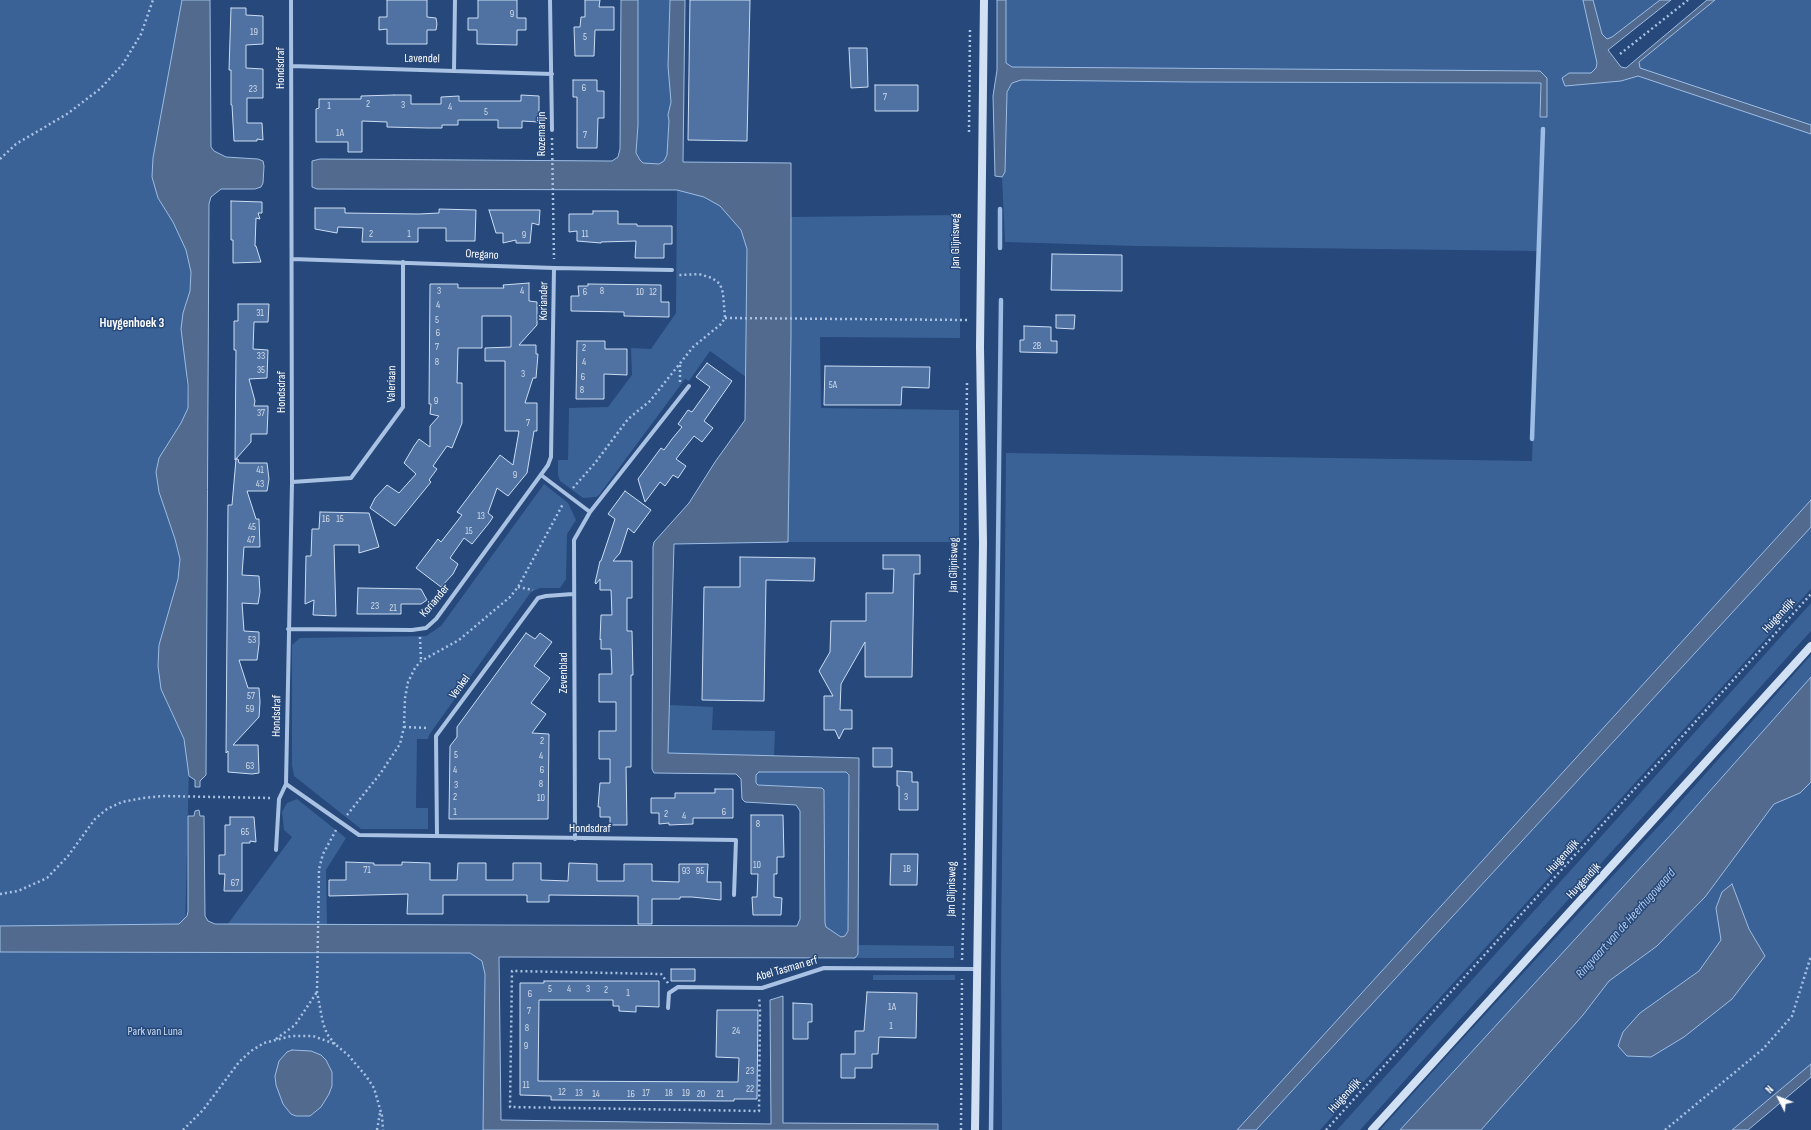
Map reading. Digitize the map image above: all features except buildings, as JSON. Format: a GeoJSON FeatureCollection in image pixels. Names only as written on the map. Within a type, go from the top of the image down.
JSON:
{"type":"FeatureCollection","features":[{"type":"Feature","properties":{"kind":"street","name":"Hondsdraf"},"geometry":{"type":"LineString","coordinates":[[276,850],[278,799],[286,784],[292,482],[291,0]]}},
{"type":"Feature","properties":{"kind":"street"},"geometry":{"type":"LineString","coordinates":[[454,70],[455,0]]}},
{"type":"Feature","properties":{"kind":"street","name":"Rozemarijn"},"geometry":{"type":"LineString","coordinates":[[550,0],[552,130]]}},
{"type":"Feature","properties":{"kind":"street","name":"Jan Glijnisweg"},"geometry":{"type":"LineString","coordinates":[[974,1130],[975,969],[983,543],[980,347],[984,0]]}},
{"type":"Feature","properties":{"kind":"street","name":"Lavendel"},"geometry":{"type":"LineString","coordinates":[[291,66],[552,74]]}},
{"type":"Feature","properties":{"kind":"street","name":"Oregano"},"geometry":{"type":"LineString","coordinates":[[292,259],[554,268],[672,270]]}},
{"type":"Feature","properties":{"kind":"street","name":"Valeriaan"},"geometry":{"type":"LineString","coordinates":[[292,482],[351,478],[403,407],[403,262]]}},
{"type":"Feature","properties":{"kind":"street","name":"Koriander"},"geometry":{"type":"LineString","coordinates":[[288,629],[420,629],[426,628],[436,619],[541,475],[551,457],[554,268]]}},
{"type":"Feature","properties":{"kind":"street","name":"Zevenblad"},"geometry":{"type":"LineString","coordinates":[[575,839],[574,540],[590,512],[689,386]]}},
{"type":"Feature","properties":{"kind":"street"},"geometry":{"type":"LineString","coordinates":[[541,475],[590,512]]}},
{"type":"Feature","properties":{"kind":"street","name":"Venkel"},"geometry":{"type":"LineString","coordinates":[[437,836],[436,736],[538,598],[573,594]]}},
{"type":"Feature","properties":{"kind":"street","name":"Huygendijk"},"geometry":{"type":"LineString","coordinates":[[1372,1130],[1811,646]]}},
{"type":"Feature","properties":{"kind":"street","name":"Hondsdraf"},"geometry":{"type":"LineString","coordinates":[[286,784],[360,835],[736,840],[734,895]]}},
{"type":"Feature","properties":{"kind":"street","name":"Abel Tasman erf"},"geometry":{"type":"LineString","coordinates":[[673,989],[682,987],[758,988],[824,968],[975,969]]}},
{"type":"Feature","properties":{"kind":"street"},"geometry":{"type":"LineString","coordinates":[[668,1008],[669,993],[673,989]]}},
{"type":"Feature","properties":{"kind":"path"},"geometry":{"type":"LineString","coordinates":[[0,159],[16,144],[67,114],[100,89],[123,64],[141,34],[152,0]]}},
{"type":"Feature","properties":{"kind":"path"},"geometry":{"type":"LineString","coordinates":[[1620,54],[1688,0]]}},
{"type":"Feature","properties":{"kind":"path"},"geometry":{"type":"LineString","coordinates":[[969,134],[970,25]]}},
{"type":"Feature","properties":{"kind":"path","name":"Rozemarijn"},"geometry":{"type":"LineString","coordinates":[[552,130],[554,268]]}},
{"type":"Feature","properties":{"kind":"path"},"geometry":{"type":"LineString","coordinates":[[383,1130],[374,1088],[348,1055],[335,1044],[327,1034],[323,1023],[317,992],[319,869],[328,842],[341,822],[393,757],[400,744],[404,727],[405,698],[408,682],[421,661],[459,640],[510,597],[518,587],[568,495],[595,463],[628,419],[650,401],[694,347],[722,324],[724,318],[723,293],[720,284],[712,278],[699,274],[680,275],[672,270]]}},
{"type":"Feature","properties":{"kind":"path"},"geometry":{"type":"LineString","coordinates":[[968,313],[968,328]]}},
{"type":"Feature","properties":{"kind":"path"},"geometry":{"type":"LineString","coordinates":[[724,318],[968,320]]}},
{"type":"Feature","properties":{"kind":"path","name":"Jan Glijnisweg"},"geometry":{"type":"LineString","coordinates":[[960,1130],[965,869],[963,707],[967,379]]}},
{"type":"Feature","properties":{"kind":"path","name":"Huigendijk"},"geometry":{"type":"LineString","coordinates":[[1326,1130],[1811,594]]}},
{"type":"Feature","properties":{"kind":"path"},"geometry":{"type":"LineString","coordinates":[[420,629],[421,661]]}},
{"type":"Feature","properties":{"kind":"path"},"geometry":{"type":"LineString","coordinates":[[404,727],[429,728],[439,732]]}},
{"type":"Feature","properties":{"kind":"path"},"geometry":{"type":"LineString","coordinates":[[0,894],[18,891],[47,878],[68,856],[95,819],[107,810],[122,802],[163,796],[278,799]]}},
{"type":"Feature","properties":{"kind":"path"},"geometry":{"type":"LineString","coordinates":[[1665,1130],[1764,1049],[1792,1016],[1811,956]]}},
{"type":"Feature","properties":{"kind":"path"},"geometry":{"type":"LineString","coordinates":[[673,989],[661,974],[512,971],[510,1107],[758,1110],[760,1009],[758,988]]}},
{"type":"Feature","properties":{"kind":"path"},"geometry":{"type":"LineString","coordinates":[[275,1040],[295,1024],[317,992]]}},
{"type":"Feature","properties":{"kind":"path"},"geometry":{"type":"LineString","coordinates":[[182,1130],[203,1110],[239,1062],[264,1043],[291,1036],[313,1036],[335,1044]]}},
{"type":"Feature","properties":{"kind":"path"},"geometry":{"type":"LineString","coordinates":[[378,1130],[380,1111]]}},
{"type":"Feature","properties":{"kind":"green space","name":"Park van Luna"},"geometry":{"type":"Polygon","coordinates":[[[0,0],[182,0],[153,158],[158,198],[173,222],[186,250],[191,272],[190,291],[183,313],[188,408],[181,423],[170,440],[159,492],[175,539],[180,559],[178,579],[165,623],[161,689],[184,739],[189,767],[185,933],[493,937],[498,1122],[950,1130],[0,1130],[0,0]]]}},
{"type":"Feature","properties":{"kind":"green space"},"geometry":{"type":"Polygon","coordinates":[[[638,0],[670,0],[668,66],[671,102],[668,115],[667,155],[664,161],[659,164],[643,163],[636,154],[638,125],[638,0]]]}},
{"type":"Feature","properties":{"kind":"green space"},"geometry":{"type":"Polygon","coordinates":[[[1006,0],[1583,0],[1597,63],[1596,68],[1591,73],[1569,73],[1565,86],[1621,81],[1637,76],[1811,130],[1811,500],[1237,1130],[1002,1130],[1001,962],[1006,453],[1532,461],[1538,251],[1136,246],[1005,242],[1002,177],[1005,172],[1007,92],[1012,83],[1021,80],[1541,83],[1540,117],[1547,117],[1540,71],[1012,67],[1006,63],[1006,0]]]}},
{"type":"Feature","properties":{"kind":"green space"},"geometry":{"type":"Polygon","coordinates":[[[1593,0],[1660,0],[1612,37],[1607,39],[1602,34],[1593,0]]]}},
{"type":"Feature","properties":{"kind":"green space"},"geometry":{"type":"Polygon","coordinates":[[[1715,0],[1811,0],[1811,129],[1640,68],[1639,62],[1715,0]]]}},
{"type":"Feature","properties":{"kind":"green space"},"geometry":{"type":"Polygon","coordinates":[[[677,190],[704,197],[720,206],[741,230],[747,249],[746,377],[710,351],[689,381],[685,379],[599,495],[596,497],[583,498],[560,481],[558,475],[558,460],[568,460],[569,408],[608,407],[632,375],[631,348],[651,349],[676,313],[677,190]]]}},
{"type":"Feature","properties":{"kind":"green space"},"geometry":{"type":"Polygon","coordinates":[[[960,215],[960,338],[820,337],[821,408],[959,410],[959,542],[788,542],[791,217],[960,215]]]}},
{"type":"Feature","properties":{"kind":"green space"},"geometry":{"type":"Polygon","coordinates":[[[544,484],[568,503],[576,520],[567,534],[566,579],[560,588],[540,588],[531,592],[429,735],[428,739],[417,739],[416,808],[428,808],[428,829],[361,829],[294,776],[292,765],[292,645],[300,638],[426,636],[441,626],[544,484]]]}},
{"type":"Feature","properties":{"kind":"green space"},"geometry":{"type":"Polygon","coordinates":[[[1811,527],[1811,589],[1320,1130],[1256,1130],[1811,527]]]}},
{"type":"Feature","properties":{"kind":"green space"},"geometry":{"type":"Polygon","coordinates":[[[1811,603],[1811,631],[1360,1130],[1337,1130],[1811,603]]]}},
{"type":"Feature","properties":{"kind":"green space"},"geometry":{"type":"Polygon","coordinates":[[[1811,655],[1811,677],[1677,828],[1400,1130],[1380,1130],[1666,818],[1811,655]]]}},
{"type":"Feature","properties":{"kind":"green space"},"geometry":{"type":"Polygon","coordinates":[[[669,705],[713,707],[712,730],[775,731],[774,757],[668,753],[669,705]]]}},
{"type":"Feature","properties":{"kind":"green space"},"geometry":{"type":"Polygon","coordinates":[[[759,772],[846,772],[849,775],[848,931],[845,936],[841,937],[826,927],[825,923],[824,790],[822,788],[758,785],[756,783],[756,775],[759,772]]]}},
{"type":"Feature","properties":{"kind":"green space"},"geometry":{"type":"Polygon","coordinates":[[[1811,782],[1811,1064],[1732,1130],[1481,1130],[1583,1015],[1609,981],[1657,946],[1705,897],[1774,804],[1800,793],[1811,782]],[[1732,884],[1721,940],[1699,971],[1640,1013],[1765,956],[1749,929],[1732,884]]]}},
{"type":"Feature","properties":{"kind":"green space"},"geometry":{"type":"Polygon","coordinates":[[[297,799],[346,838],[326,870],[327,925],[227,925],[292,837],[284,830],[282,812],[287,803],[297,799]]]}},
{"type":"Feature","properties":{"kind":"green space"},"geometry":{"type":"Polygon","coordinates":[[[858,945],[954,946],[954,958],[855,958],[858,954],[858,945]]]}},
{"type":"Feature","properties":{"kind":"green space"},"geometry":{"type":"Polygon","coordinates":[[[873,975],[955,975],[955,980],[873,980],[873,975]]]}},
{"type":"Feature","properties":{"kind":"water"},"geometry":{"type":"Polygon","coordinates":[[[182,0],[210,0],[211,147],[214,151],[226,157],[258,159],[263,161],[264,166],[263,183],[261,187],[255,189],[221,189],[211,197],[209,204],[206,775],[200,781],[200,787],[195,787],[195,780],[189,776],[184,739],[161,689],[158,666],[159,645],[178,579],[180,559],[175,539],[159,492],[156,472],[159,458],[181,423],[188,408],[188,385],[181,329],[183,313],[190,291],[191,272],[186,250],[173,222],[158,198],[152,177],[153,158],[182,0]]]}},
{"type":"Feature","properties":{"kind":"water"},"geometry":{"type":"Polygon","coordinates":[[[621,0],[638,0],[638,125],[636,153],[643,163],[659,164],[664,161],[667,155],[668,115],[671,102],[668,66],[670,0],[685,0],[683,162],[791,163],[791,336],[788,542],[674,544],[668,753],[859,758],[858,954],[855,958],[499,957],[501,1120],[771,1124],[770,1000],[783,996],[783,1123],[938,1124],[938,1130],[483,1130],[485,974],[482,961],[470,953],[0,952],[0,926],[179,924],[187,916],[188,911],[188,816],[194,816],[195,811],[199,810],[200,816],[204,816],[205,916],[208,921],[215,924],[797,926],[800,919],[800,811],[796,805],[745,802],[742,799],[741,779],[736,774],[654,773],[652,769],[653,547],[654,542],[689,503],[715,462],[745,420],[747,249],[741,230],[720,206],[704,197],[677,190],[317,189],[312,187],[312,161],[320,159],[612,161],[618,157],[620,149],[621,0]],[[759,772],[756,775],[756,783],[758,785],[822,788],[824,790],[825,923],[826,927],[841,937],[845,936],[848,931],[849,775],[846,772],[759,772]]]}},
{"type":"Feature","properties":{"kind":"water"},"geometry":{"type":"Polygon","coordinates":[[[997,0],[1006,0],[1006,63],[1012,67],[1540,71],[1547,78],[1547,117],[1540,117],[1541,83],[1021,80],[1012,83],[1007,92],[1005,172],[1002,177],[995,176],[993,96],[997,70],[997,0]]]}},
{"type":"Feature","properties":{"kind":"water"},"geometry":{"type":"Polygon","coordinates":[[[1583,0],[1593,0],[1602,34],[1607,39],[1612,37],[1660,0],[1671,0],[1608,50],[1621,67],[1626,68],[1707,0],[1715,0],[1639,62],[1640,68],[1811,125],[1811,134],[1638,76],[1621,81],[1565,86],[1562,78],[1569,73],[1591,73],[1596,68],[1597,63],[1583,0]]]}},
{"type":"Feature","properties":{"kind":"water"},"geometry":{"type":"Polygon","coordinates":[[[1811,500],[1811,527],[1256,1130],[1237,1130],[1811,500]]]}},
{"type":"Feature","properties":{"kind":"water","name":"Ringvaart van de Heerhugowaard"},"geometry":{"type":"Polygon","coordinates":[[[1811,677],[1811,782],[1800,793],[1774,804],[1705,897],[1657,946],[1609,981],[1583,1015],[1481,1130],[1400,1130],[1677,828],[1811,677]]]}},
{"type":"Feature","properties":{"kind":"water"},"geometry":{"type":"Polygon","coordinates":[[[1732,884],[1749,929],[1765,956],[1732,999],[1684,1037],[1651,1057],[1627,1056],[1618,1046],[1623,1032],[1640,1013],[1699,971],[1721,940],[1716,908],[1722,892],[1732,884]]]}},
{"type":"Feature","properties":{"kind":"water"},"geometry":{"type":"Polygon","coordinates":[[[292,1050],[311,1051],[321,1055],[326,1060],[332,1072],[332,1086],[329,1094],[321,1107],[310,1116],[296,1116],[291,1114],[283,1104],[276,1085],[275,1076],[279,1061],[287,1052],[292,1050]]]}},
{"type":"Feature","properties":{"kind":"water"},"geometry":{"type":"Polygon","coordinates":[[[1811,1064],[1811,1077],[1748,1130],[1732,1130],[1811,1064]]]}},
{"type":"Feature","properties":{"kind":"waterway"},"geometry":{"type":"LineString","coordinates":[[1532,439],[1543,129]]}},
{"type":"Feature","properties":{"kind":"waterway"},"geometry":{"type":"LineString","coordinates":[[1000,209],[1000,248]]}},
{"type":"Feature","properties":{"kind":"waterway"},"geometry":{"type":"LineString","coordinates":[[991,1130],[1001,300]]}},
{"type":"Feature","properties":{"kind":"district","name":"Huygenhoek 3"},"geometry":{"type":"Point","coordinates":[132,324]}}]}
